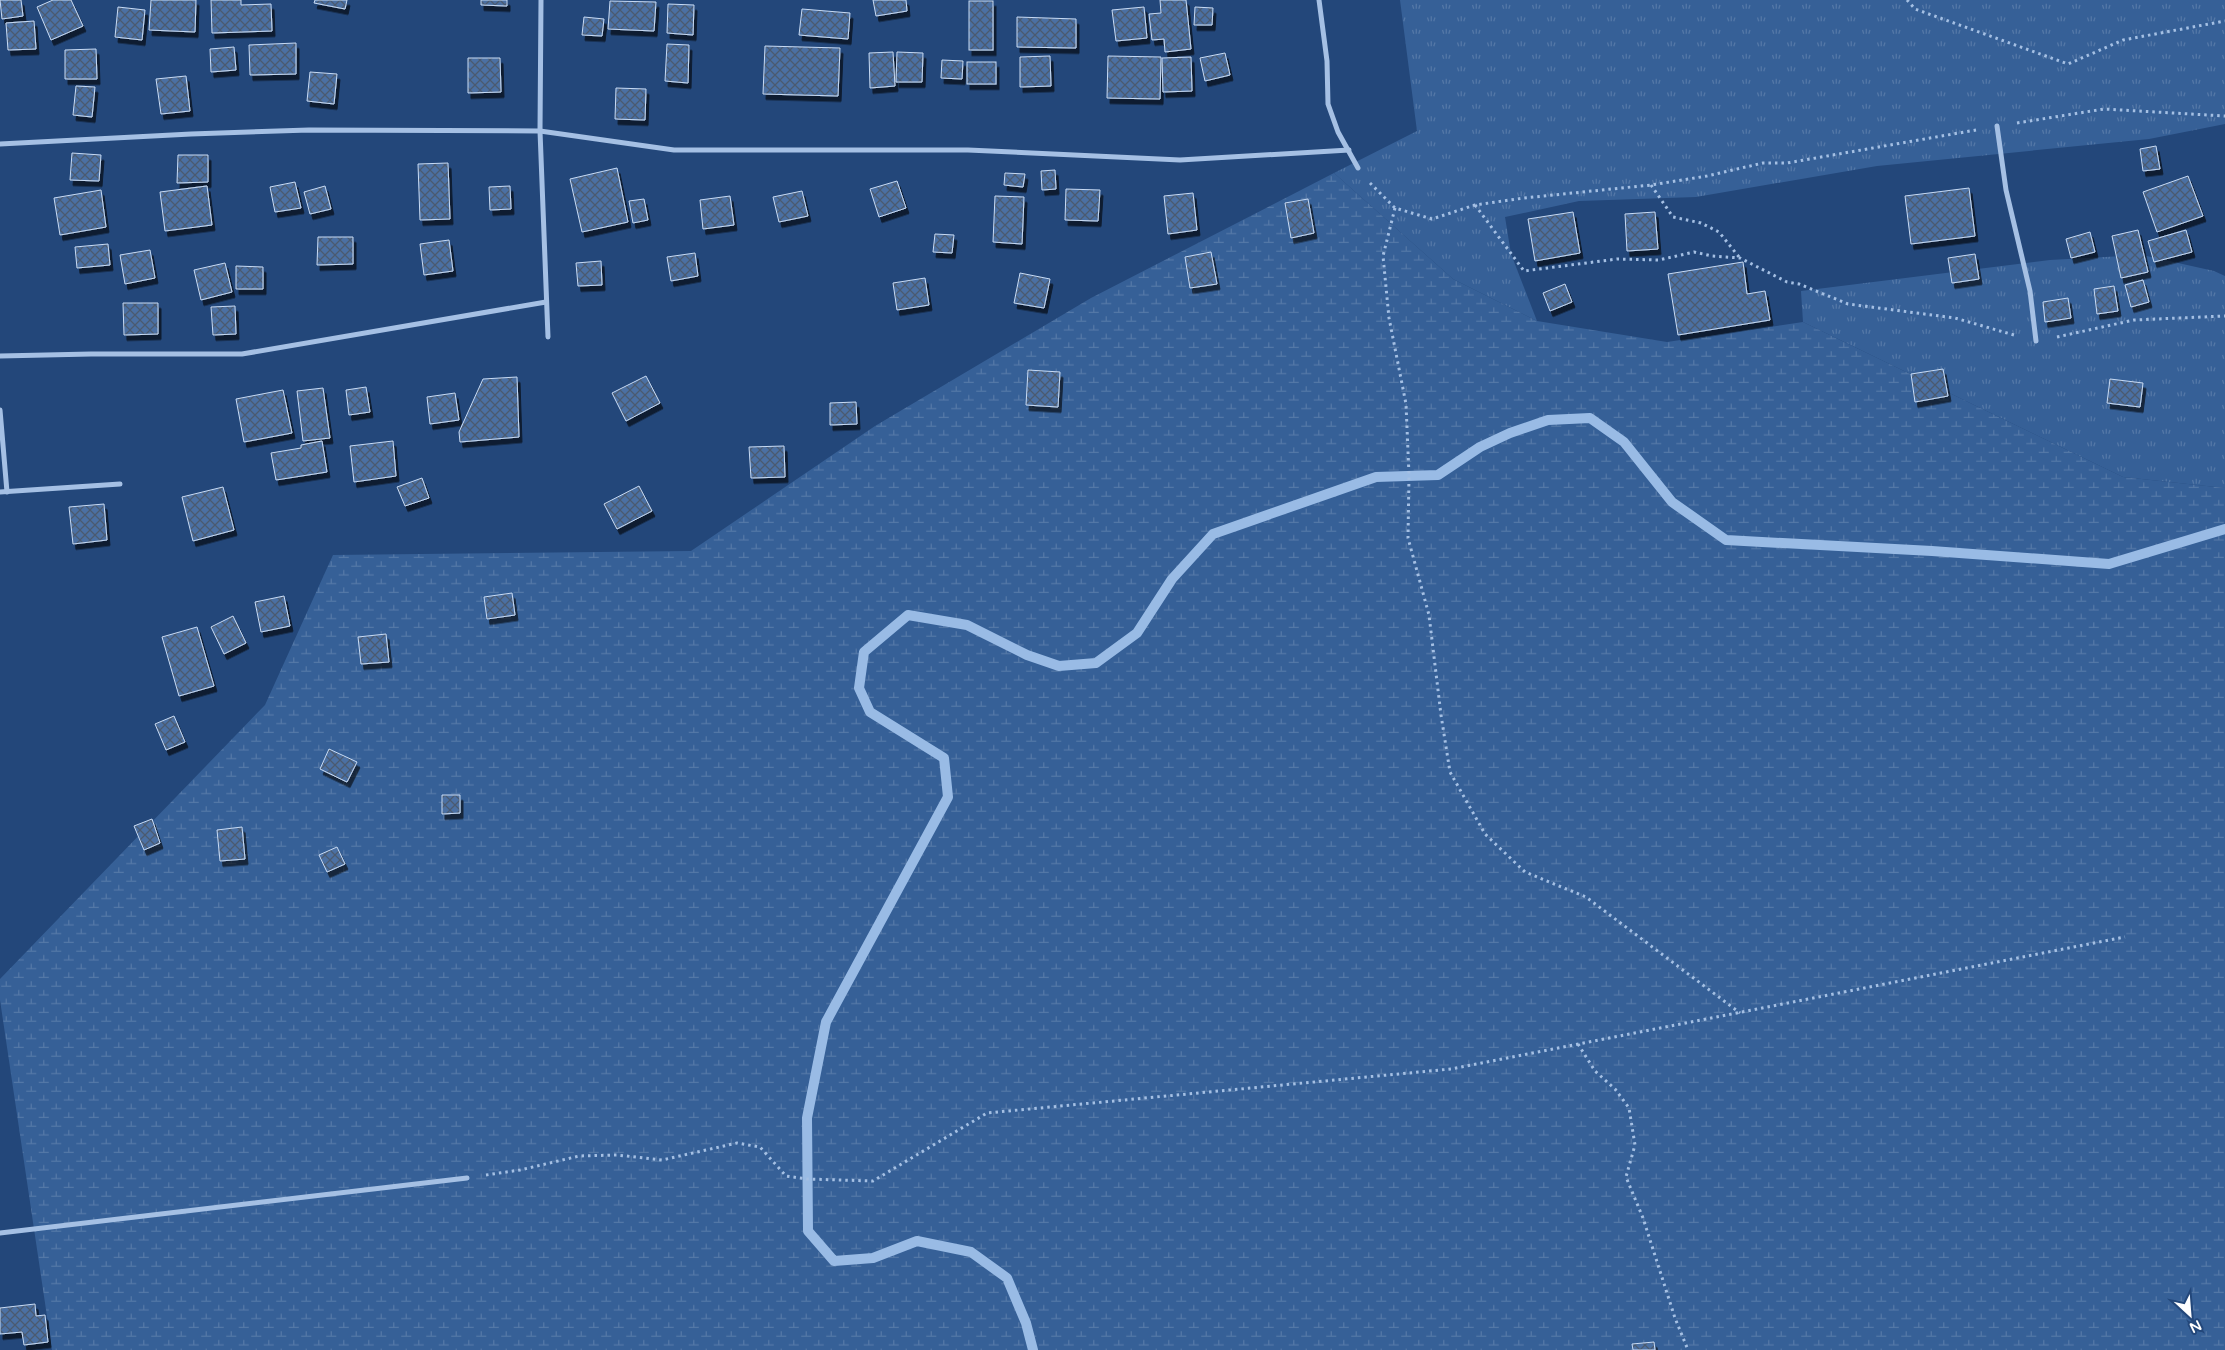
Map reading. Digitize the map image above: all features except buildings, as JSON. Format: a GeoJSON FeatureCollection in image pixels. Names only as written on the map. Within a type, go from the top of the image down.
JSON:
{"type":"FeatureCollection","features":[{"type":"Feature","properties":{"kind":"street"},"geometry":{"type":"LineString","coordinates":[[541,0],[540,130],[548,337]]}},
{"type":"Feature","properties":{"kind":"street"},"geometry":{"type":"LineString","coordinates":[[1319,0],[1327,61],[1328,104],[1338,132],[1358,168]]}},
{"type":"Feature","properties":{"kind":"street"},"geometry":{"type":"LineString","coordinates":[[1997,126],[2006,190],[2030,291],[2036,341]]}},
{"type":"Feature","properties":{"kind":"street"},"geometry":{"type":"LineString","coordinates":[[0,144],[192,134],[299,131],[540,130],[674,150],[968,150],[1180,160],[1349,150]]}},
{"type":"Feature","properties":{"kind":"street"},"geometry":{"type":"LineString","coordinates":[[0,356],[242,354],[546,302]]}},
{"type":"Feature","properties":{"kind":"street"},"geometry":{"type":"LineString","coordinates":[[0,410],[7,492]]}},
{"type":"Feature","properties":{"kind":"street"},"geometry":{"type":"LineString","coordinates":[[0,492],[120,484]]}},
{"type":"Feature","properties":{"kind":"street"},"geometry":{"type":"LineString","coordinates":[[0,1233],[467,1178]]}},
{"type":"Feature","properties":{"kind":"path"},"geometry":{"type":"LineString","coordinates":[[1906,0],[1915,9],[2068,64],[2123,40],[2225,21]]}},
{"type":"Feature","properties":{"kind":"path"},"geometry":{"type":"LineString","coordinates":[[1358,168],[1395,208],[1432,219],[1475,205],[1651,185],[1707,176],[1763,163],[1787,163],[2104,109],[2225,116]]}},
{"type":"Feature","properties":{"kind":"path"},"geometry":{"type":"LineString","coordinates":[[1651,185],[1673,217],[1701,222],[1719,232],[1740,258]]}},
{"type":"Feature","properties":{"kind":"path"},"geometry":{"type":"LineString","coordinates":[[1475,205],[1524,271],[1617,259],[1659,260],[1694,252],[1712,256],[1740,258],[1787,282],[1799,284],[1848,304],[1955,318],[2036,341],[2134,320],[2225,316]]}},
{"type":"Feature","properties":{"kind":"path"},"geometry":{"type":"LineString","coordinates":[[1395,208],[1383,256],[1389,318],[1406,404],[1408,538],[1429,615],[1440,716],[1450,772],[1485,834],[1525,872],[1586,897],[1740,1013]]}},
{"type":"Feature","properties":{"kind":"path"},"geometry":{"type":"LineString","coordinates":[[467,1178],[520,1170],[578,1156],[617,1155],[662,1160],[737,1143],[760,1147],[786,1176],[807,1179],[873,1180],[987,1113],[1451,1068],[2125,937]]}},
{"type":"Feature","properties":{"kind":"path"},"geometry":{"type":"LineString","coordinates":[[1578,1044],[1595,1071],[1615,1089],[1630,1108],[1635,1145],[1626,1176],[1643,1218],[1675,1318],[1688,1350]]}},
{"type":"Feature","properties":{"kind":"green space"},"geometry":{"type":"Polygon","coordinates":[[[1400,0],[2225,0],[2225,124],[2149,139],[1877,166],[1696,197],[1579,201],[1505,217],[1511,254],[1537,321],[1453,279],[1334,173],[1417,131],[1400,0]]]}},
{"type":"Feature","properties":{"kind":"green space"},"geometry":{"type":"Polygon","coordinates":[[[1334,173],[1453,279],[1537,321],[1667,342],[1803,322],[2123,477],[2225,488],[2225,1350],[52,1350],[0,1000],[0,979],[265,705],[333,555],[691,551],[875,426],[1091,298],[1334,173]]]}},
{"type":"Feature","properties":{"kind":"green space"},"geometry":{"type":"Polygon","coordinates":[[[2142,255],[2214,271],[2225,276],[2225,488],[2123,477],[1803,322],[1801,291],[2050,260],[2142,255]]]}},
{"type":"Feature","properties":{"kind":"waterway"},"geometry":{"type":"LineString","coordinates":[[1033,1350],[1026,1323],[1007,1278],[971,1252],[917,1241],[873,1258],[834,1261],[808,1231],[807,1118],[826,1022],[948,797],[944,758],[870,712],[859,688],[864,652],[908,615],[967,625],[1027,655],[1059,666],[1096,663],[1137,633],[1172,579],[1213,534],[1376,477],[1438,475],[1480,447],[1510,433],[1548,420],[1590,418],[1624,442],[1672,502],[1726,540],[1932,551],[2109,564],[2225,529]]}}]}
